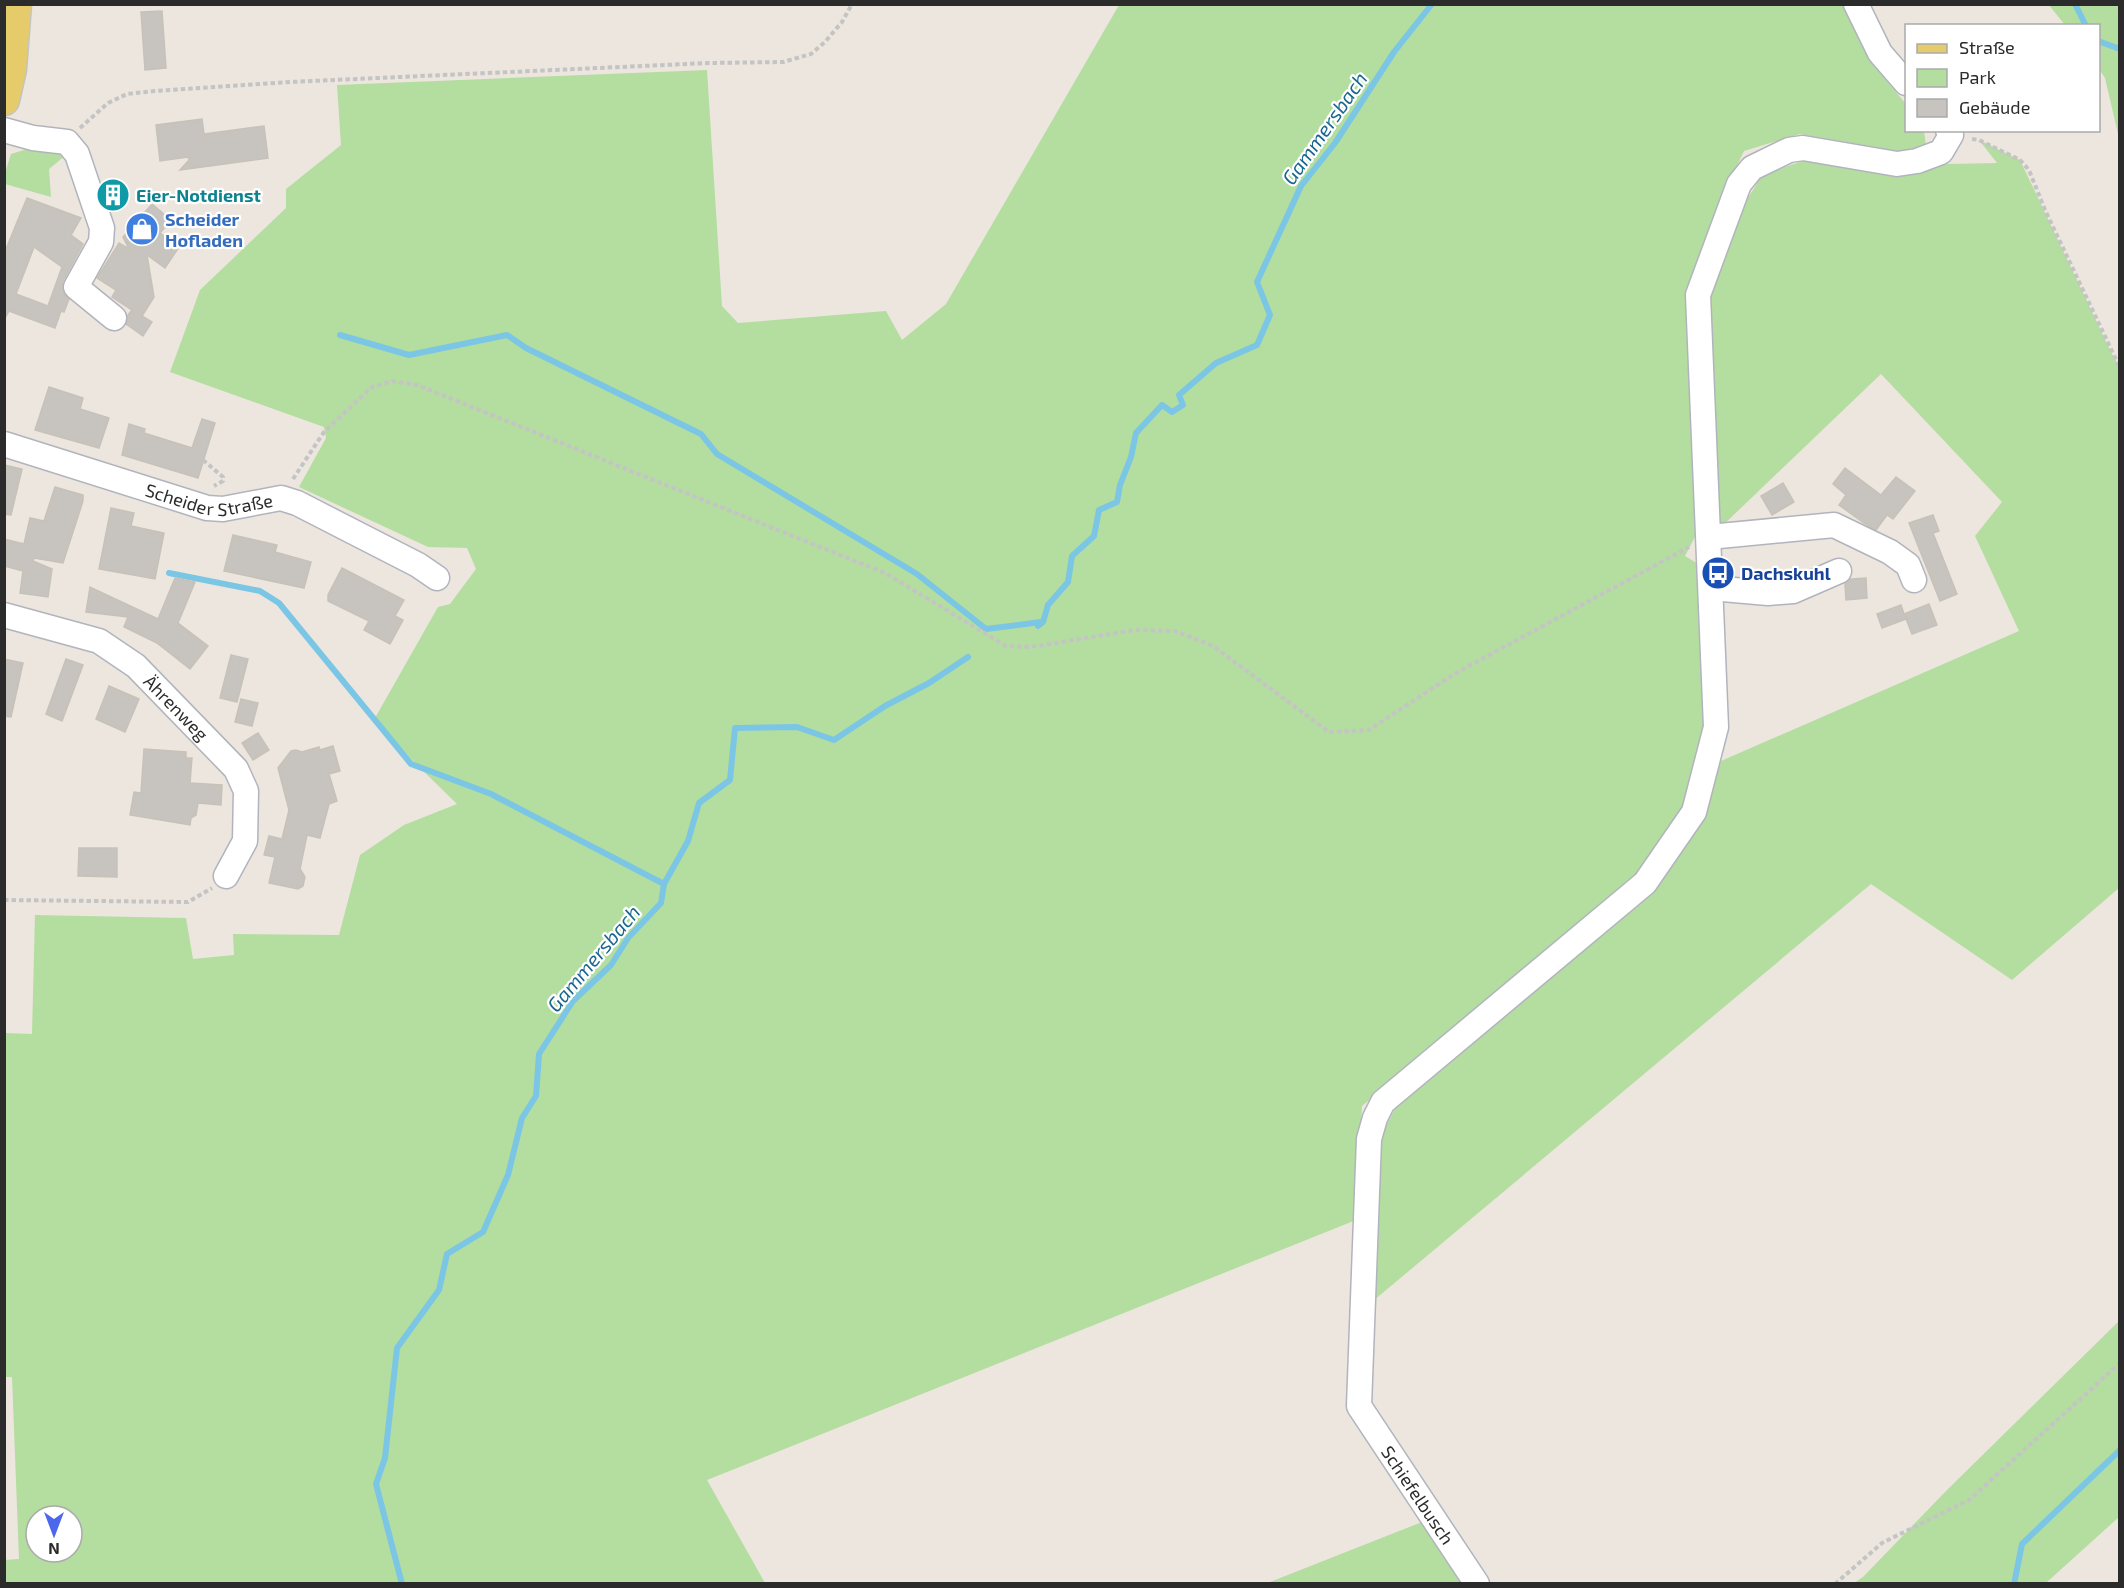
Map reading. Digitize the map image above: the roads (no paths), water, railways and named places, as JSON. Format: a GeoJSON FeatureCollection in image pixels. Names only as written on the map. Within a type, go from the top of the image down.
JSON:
{"type":"FeatureCollection","features":[{"type":"Feature","properties":{"kind":"main road"},"geometry":{"type":"LineString","coordinates":[[4,100],[11,69],[16,4]]}},
{"type":"Feature","properties":{"kind":"street"},"geometry":{"type":"LineString","coordinates":[[1856,4],[1880,53],[1905,81]]}},
{"type":"Feature","properties":{"kind":"street"},"geometry":{"type":"LineString","coordinates":[[4,130],[33,138],[68,142],[77,154],[102,228],[101,242],[76,287],[114,318]]}},
{"type":"Feature","properties":{"kind":"street"},"geometry":{"type":"LineString","coordinates":[[1839,571],[1793,591],[1768,593],[1711,588],[1698,295],[1739,184],[1752,168],[1789,150],[1803,148],[1897,164],[1917,161],[1941,152],[1949,133]]}},
{"type":"Feature","properties":{"kind":"street","name":"Scheider Straße"},"geometry":{"type":"LineString","coordinates":[[4,444],[207,508],[223,509],[280,498],[297,503],[418,565],[437,578]]}},
{"type":"Feature","properties":{"kind":"street"},"geometry":{"type":"LineString","coordinates":[[1709,537],[1834,525],[1890,552],[1908,565],[1914,580]]}},
{"type":"Feature","properties":{"kind":"street","name":"Schiefelbusch"},"geometry":{"type":"LineString","coordinates":[[1477,1584],[1359,1406],[1369,1139],[1375,1118],[1383,1102],[1644,883],[1694,812],[1716,727],[1711,588]]}},
{"type":"Feature","properties":{"kind":"street","name":"Ährenweg"},"geometry":{"type":"LineString","coordinates":[[4,615],[99,641],[136,666],[236,769],[246,791],[245,841],[226,876]]}},
{"type":"Feature","properties":{"kind":"waterway","name":"Gammersbach"},"geometry":{"type":"LineString","coordinates":[[1038,626],[1043,622],[1048,605],[1068,582],[1072,556],[1094,536],[1099,510],[1117,502],[1136,433],[1162,405],[1172,412],[1183,405],[1179,395],[1216,363],[1257,345],[1270,315],[1257,282],[1301,186],[1335,143],[1394,52],[1432,4]]}},
{"type":"Feature","properties":{"kind":"waterway"},"geometry":{"type":"LineString","coordinates":[[2075,4],[2085,24]]}},
{"type":"Feature","properties":{"kind":"waterway"},"geometry":{"type":"LineString","coordinates":[[2100,42],[2120,49]]}},
{"type":"Feature","properties":{"kind":"waterway"},"geometry":{"type":"LineString","coordinates":[[340,335],[409,355],[507,335],[526,348],[701,434],[717,454],[917,574],[986,629],[1041,622]]}},
{"type":"Feature","properties":{"kind":"waterway"},"geometry":{"type":"LineString","coordinates":[[169,573],[260,591],[279,603],[411,764],[491,794],[664,884]]}},
{"type":"Feature","properties":{"kind":"waterway","name":"Gammersbach"},"geometry":{"type":"LineString","coordinates":[[402,1584],[376,1484],[385,1458],[397,1348],[439,1290],[447,1254],[483,1232],[508,1175],[522,1118],[536,1096],[539,1054],[573,1001],[611,965],[628,938],[661,903],[664,884],[688,841],[699,803],[730,780],[735,728],[797,727],[834,740],[885,706],[929,683],[968,657]]}},
{"type":"Feature","properties":{"kind":"waterway"},"geometry":{"type":"LineString","coordinates":[[2014,1584],[2022,1544],[2120,1450]]}},
{"type":"Feature","properties":{"kind":"place","name":"Eier-Notdienst"},"geometry":{"type":"Point","coordinates":[113,195]}},
{"type":"Feature","properties":{"kind":"place","name":"Scheider Hofladen"},"geometry":{"type":"Point","coordinates":[142,229]}},
{"type":"Feature","properties":{"kind":"place","name":"Dachskuhl"},"geometry":{"type":"Point","coordinates":[1718,573]}}]}
